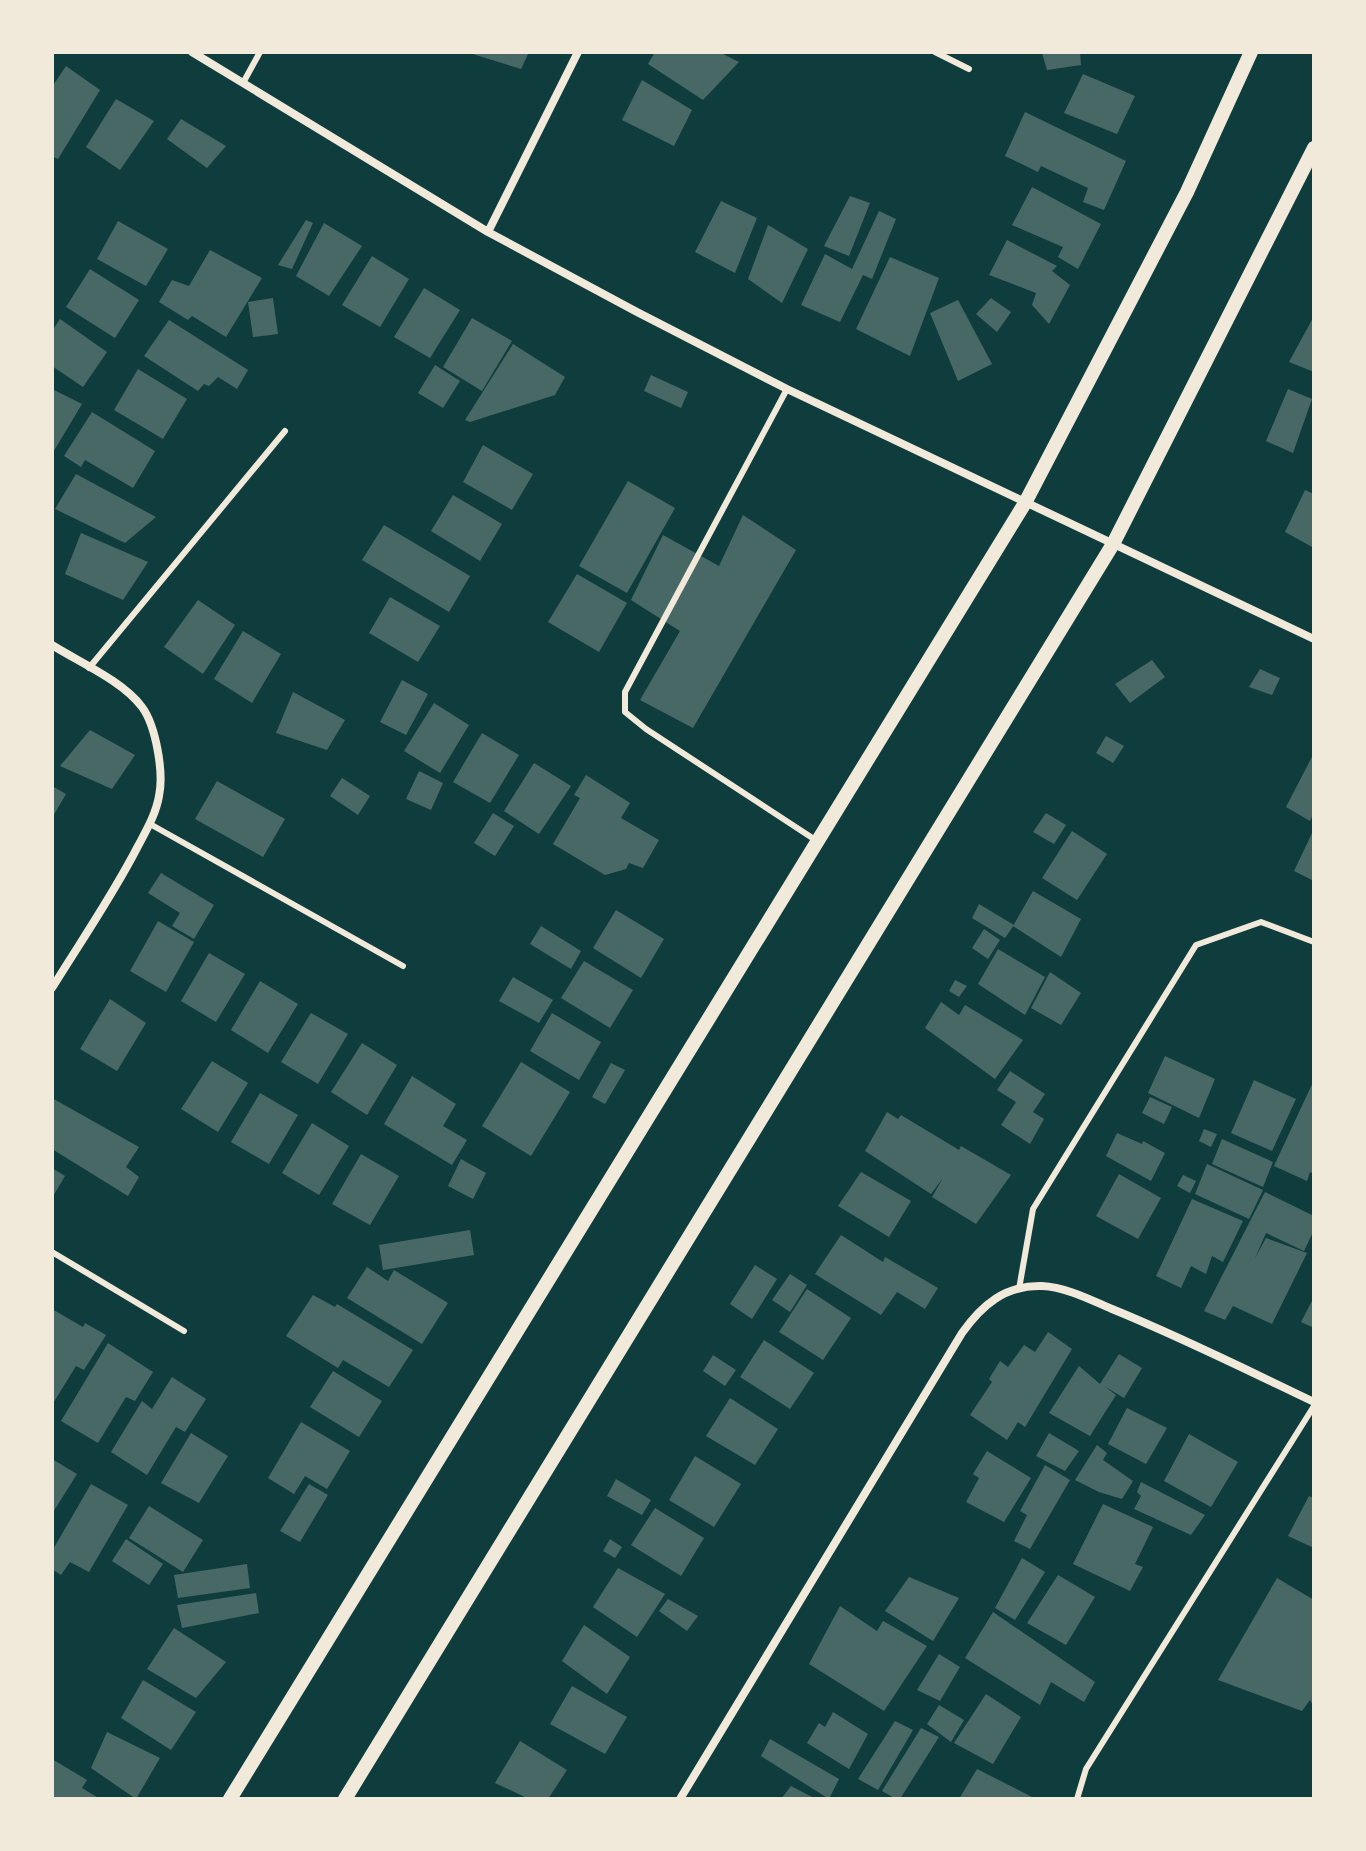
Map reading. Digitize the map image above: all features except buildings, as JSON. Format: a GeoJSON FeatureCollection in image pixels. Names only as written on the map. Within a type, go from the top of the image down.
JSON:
{"type":"FeatureCollection","features":[{"type":"Feature","properties":{"kind":"street"},"geometry":{"type":"LineString","coordinates":[[192,52],[488,232],[787,389],[1314,639]]}},
{"type":"Feature","properties":{"kind":"street"},"geometry":{"type":"LineString","coordinates":[[488,232],[578,52]]}},
{"type":"Feature","properties":{"kind":"street"},"geometry":{"type":"LineString","coordinates":[[230,1799],[1025,503],[1187,192],[1251,52]]}},
{"type":"Feature","properties":{"kind":"street"},"geometry":{"type":"LineString","coordinates":[[345,1799],[1113,544],[1314,148]]}},
{"type":"Feature","properties":{"kind":"street"},"geometry":{"type":"LineString","coordinates":[[52,645],[125,689],[143,708],[154,735],[160,764],[160,796],[150,824],[126,869],[52,988]]}},
{"type":"Feature","properties":{"kind":"street"},"geometry":{"type":"LineString","coordinates":[[680,1799],[962,1333],[978,1311],[997,1296],[1043,1286],[1077,1295],[1150,1324],[1314,1404]]}},
{"type":"Feature","properties":{"kind":"lane"},"geometry":{"type":"LineString","coordinates":[[243,83],[260,52]]}},
{"type":"Feature","properties":{"kind":"lane"},"geometry":{"type":"LineString","coordinates":[[935,52],[969,69]]}},
{"type":"Feature","properties":{"kind":"lane"},"geometry":{"type":"LineString","coordinates":[[787,389],[625,692],[625,712],[817,841]]}},
{"type":"Feature","properties":{"kind":"lane"},"geometry":{"type":"LineString","coordinates":[[89,668],[285,431]]}},
{"type":"Feature","properties":{"kind":"lane"},"geometry":{"type":"LineString","coordinates":[[150,824],[403,966]]}},
{"type":"Feature","properties":{"kind":"lane"},"geometry":{"type":"LineString","coordinates":[[1019,1289],[1033,1209],[1196,945],[1261,922],[1314,942]]}},
{"type":"Feature","properties":{"kind":"lane"},"geometry":{"type":"LineString","coordinates":[[52,1252],[184,1331]]}},
{"type":"Feature","properties":{"kind":"lane"},"geometry":{"type":"LineString","coordinates":[[1077,1799],[1086,1769],[1314,1404]]}}]}
